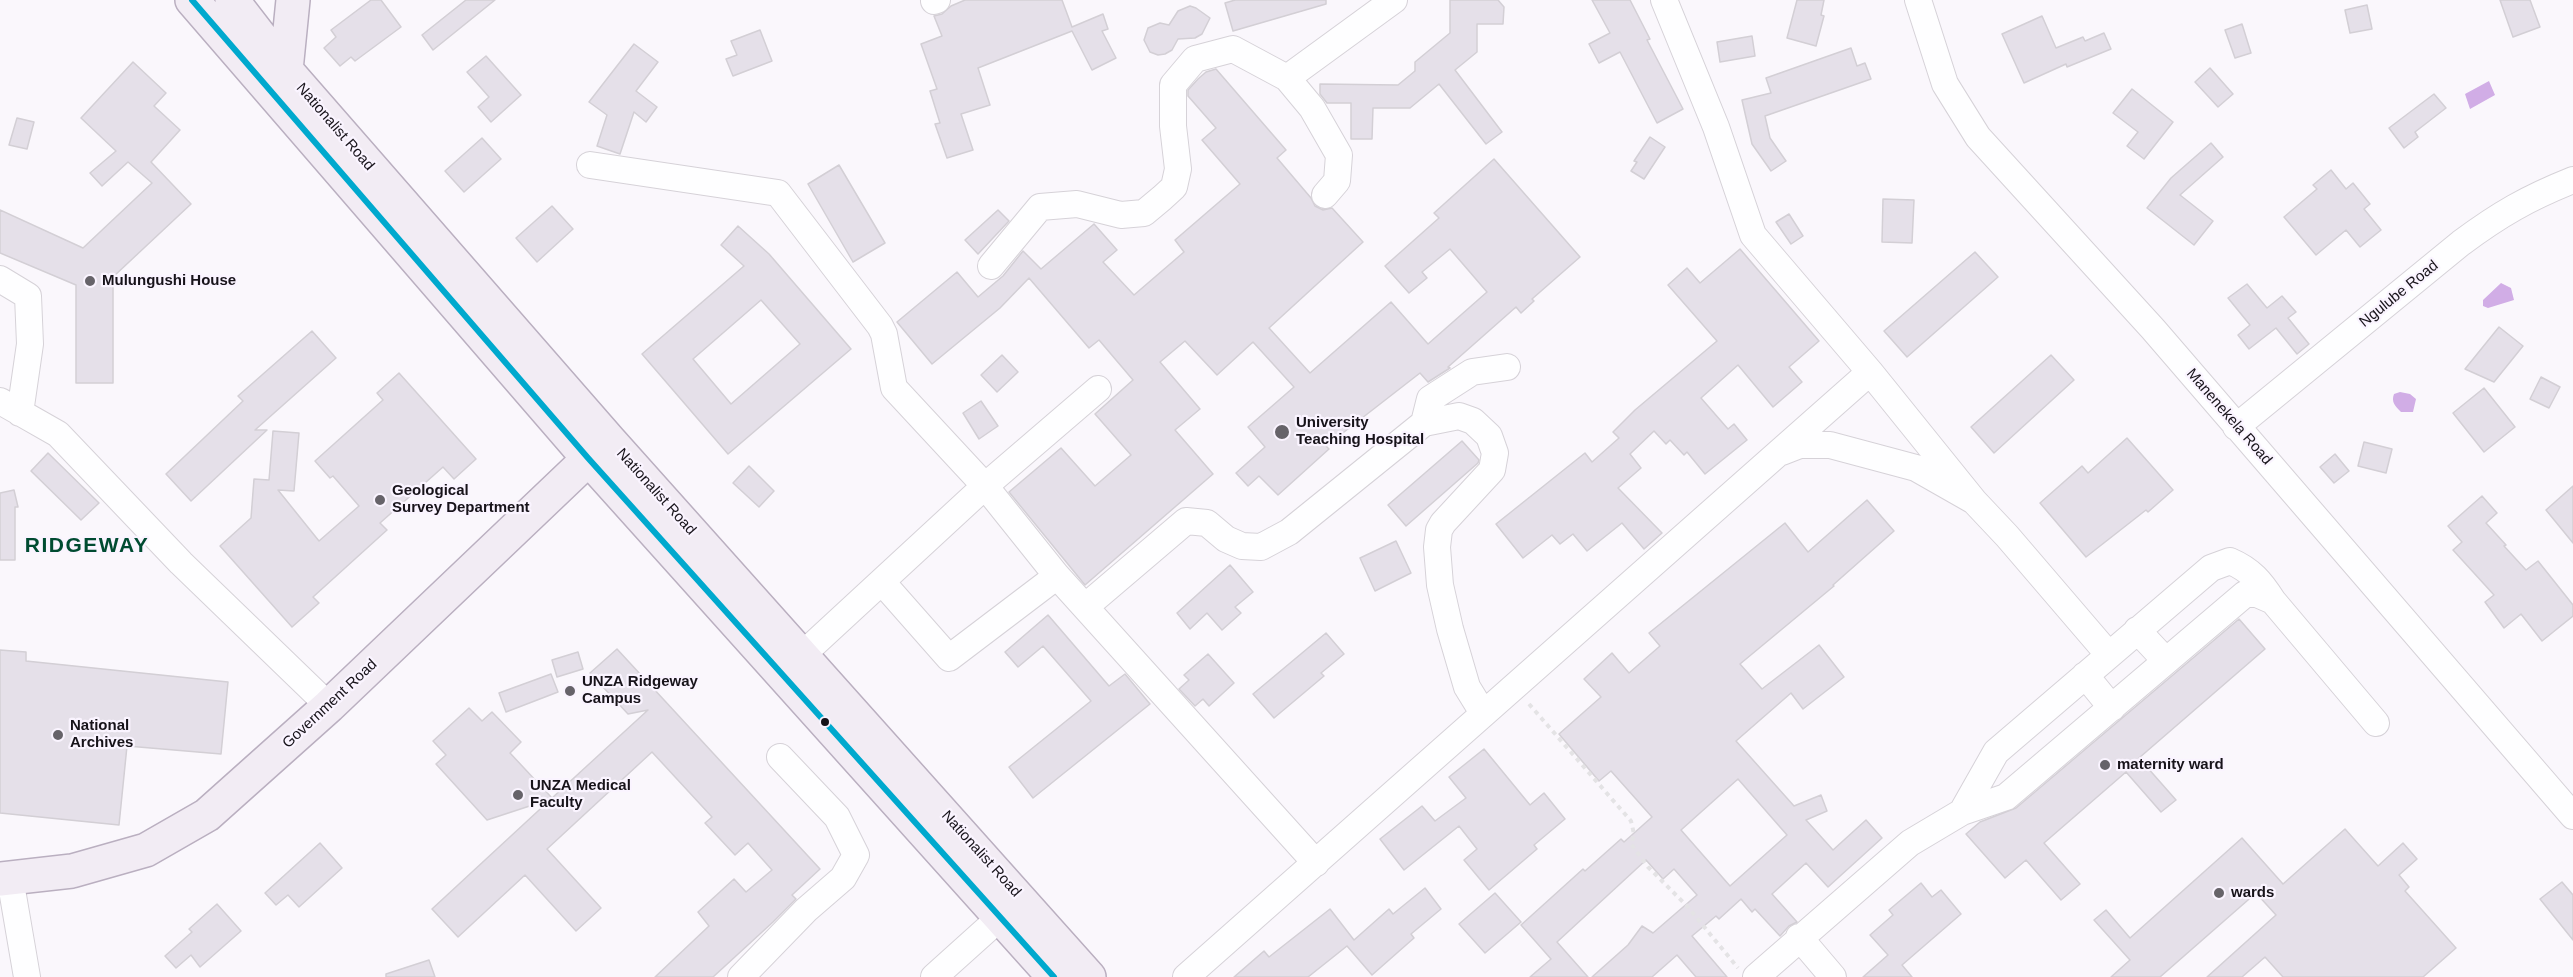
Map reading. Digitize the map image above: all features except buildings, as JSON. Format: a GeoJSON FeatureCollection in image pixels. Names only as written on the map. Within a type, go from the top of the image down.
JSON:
{"type":"FeatureCollection","features":[{"type":"Feature","properties":{"kind":"main road","name":"Nationalist Road"},"geometry":{"type":"LineString","coordinates":[[192,0],[1011,908],[1089,977]]}},
{"type":"Feature","properties":{"kind":"main road","name":"Nationalist Road"},"geometry":{"type":"LineString","coordinates":[[232,0],[286,70],[599,449]]}},
{"type":"Feature","properties":{"kind":"main road"},"geometry":{"type":"LineString","coordinates":[[286,70],[293,0]]}},
{"type":"Feature","properties":{"kind":"main road","name":"Government Road"},"geometry":{"type":"LineString","coordinates":[[5,879],[72,871],[146,850],[207,815],[329,706],[599,449]]}},
{"type":"Feature","properties":{"kind":"main road","name":"Nationalist Road"},"geometry":{"type":"LineString","coordinates":[[1011,908],[1054,977]]}},
{"type":"Feature","properties":{"kind":"street"},"geometry":{"type":"LineString","coordinates":[[1287,78],[1377,10],[1394,0]]}},
{"type":"Feature","properties":{"kind":"street"},"geometry":{"type":"LineString","coordinates":[[1664,0],[1716,127],[1752,235],[1870,372],[1974,501],[2109,654]]}},
{"type":"Feature","properties":{"kind":"street","name":"Manenekela Road"},"geometry":{"type":"LineString","coordinates":[[1918,0],[1945,84],[1978,137],[2153,329],[2573,816]]}},
{"type":"Feature","properties":{"kind":"street"},"geometry":{"type":"LineString","coordinates":[[991,267],[1040,207],[1077,204],[1121,214],[1144,213],[1174,187],[1178,169],[1173,126],[1173,85],[1195,59],[1233,49],[1287,78],[1312,108],[1339,155],[1336,181],[1325,195]]}},
{"type":"Feature","properties":{"kind":"street"},"geometry":{"type":"LineString","coordinates":[[590,165],[778,193],[880,326],[884,334],[894,388],[985,486],[1057,576],[1316,863]]}},
{"type":"Feature","properties":{"kind":"street","name":"Ngulube Road"},"geometry":{"type":"LineString","coordinates":[[2236,427],[2485,225],[2530,197],[2573,180]]}},
{"type":"Feature","properties":{"kind":"street"},"geometry":{"type":"LineString","coordinates":[[0,279],[28,296],[30,344],[10,407],[57,434],[181,563],[329,706]]}},
{"type":"Feature","properties":{"kind":"street"},"geometry":{"type":"LineString","coordinates":[[1424,423],[1430,399],[1472,372],[1507,367]]}},
{"type":"Feature","properties":{"kind":"street"},"geometry":{"type":"LineString","coordinates":[[1186,977],[1870,372]]}},
{"type":"Feature","properties":{"kind":"street"},"geometry":{"type":"LineString","coordinates":[[792,664],[985,486],[1098,389]]}},
{"type":"Feature","properties":{"kind":"street"},"geometry":{"type":"LineString","coordinates":[[1085,607],[1185,521],[1208,523],[1226,540],[1242,546],[1261,547],[1280,537],[1424,423],[1459,416],[1473,421],[1489,436],[1495,453],[1492,470],[1443,523],[1439,531],[1437,547],[1440,585],[1450,629],[1467,687],[1483,713]]}},
{"type":"Feature","properties":{"kind":"street"},"geometry":{"type":"LineString","coordinates":[[1779,453],[1800,445],[1830,445],[1916,468],[1974,501]]}},
{"type":"Feature","properties":{"kind":"street"},"geometry":{"type":"LineString","coordinates":[[1962,812],[1996,752],[2211,568],[2230,561],[2247,568],[2261,581],[2273,601],[2376,723]]}},
{"type":"Feature","properties":{"kind":"street"},"geometry":{"type":"LineString","coordinates":[[882,582],[949,658],[1057,576]]}},
{"type":"Feature","properties":{"kind":"street"},"geometry":{"type":"LineString","coordinates":[[1756,977],[1799,937],[1910,843],[1962,812],[2006,797],[2245,594],[2257,594],[2273,601]]}},
{"type":"Feature","properties":{"kind":"street"},"geometry":{"type":"LineString","coordinates":[[2138,630],[2166,661]]}},
{"type":"Feature","properties":{"kind":"street"},"geometry":{"type":"LineString","coordinates":[[2085,675],[2112,708]]}},
{"type":"Feature","properties":{"kind":"street"},"geometry":{"type":"LineString","coordinates":[[741,977],[806,910],[843,878],[856,855],[837,817],[780,757]]}},
{"type":"Feature","properties":{"kind":"street"},"geometry":{"type":"LineString","coordinates":[[5,879],[27,977]]}},
{"type":"Feature","properties":{"kind":"street"},"geometry":{"type":"LineString","coordinates":[[933,977],[1011,908]]}},
{"type":"Feature","properties":{"kind":"street"},"geometry":{"type":"LineString","coordinates":[[1799,937],[1833,977]]}},
{"type":"Feature","properties":{"kind":"path"},"geometry":{"type":"LineString","coordinates":[[1514,687],[1631,821],[1634,834],[1631,844],[1648,867],[1687,906],[1745,977]]}},
{"type":"Feature","properties":{"kind":"shaded area"},"geometry":{"type":"Polygon","coordinates":[[[2489,81],[2495,95],[2470,109],[2465,94],[2489,81]]]}},
{"type":"Feature","properties":{"kind":"shaded area"},"geometry":{"type":"Polygon","coordinates":[[[2501,283],[2511,288],[2514,300],[2488,308],[2483,306],[2483,300],[2501,283]]]}},
{"type":"Feature","properties":{"kind":"shaded area"},"geometry":{"type":"Polygon","coordinates":[[[2400,392],[2410,394],[2416,399],[2413,412],[2401,412],[2395,406],[2394,394],[2400,392]]]}},
{"type":"Feature","properties":{"kind":"transit line"},"geometry":{"type":"LineString","coordinates":[[192,0],[588,458],[1054,977]]}},
{"type":"Feature","properties":{"kind":"place","name":"Mulungushi House"},"geometry":{"type":"Point","coordinates":[90,281]}},
{"type":"Feature","properties":{"kind":"place","name":"University Teaching Hospital"},"geometry":{"type":"Point","coordinates":[1282,432]}},
{"type":"Feature","properties":{"kind":"place","name":"Geological Survey Department"},"geometry":{"type":"Point","coordinates":[380,500]}},
{"type":"Feature","properties":{"kind":"place","name":"UNZA Ridgeway Campus"},"geometry":{"type":"Point","coordinates":[570,691]}},
{"type":"Feature","properties":{"kind":"place","name":"National Archives"},"geometry":{"type":"Point","coordinates":[58,735]}},
{"type":"Feature","properties":{"kind":"place","name":"maternity ward"},"geometry":{"type":"Point","coordinates":[2105,765]}},
{"type":"Feature","properties":{"kind":"place","name":"UNZA Medical Faculty"},"geometry":{"type":"Point","coordinates":[518,795]}},
{"type":"Feature","properties":{"kind":"place","name":"wards"},"geometry":{"type":"Point","coordinates":[2219,893]}},
{"type":"Feature","properties":{"kind":"district","name":"RIDGEWAY"},"geometry":{"type":"Point","coordinates":[87,546]}}]}
